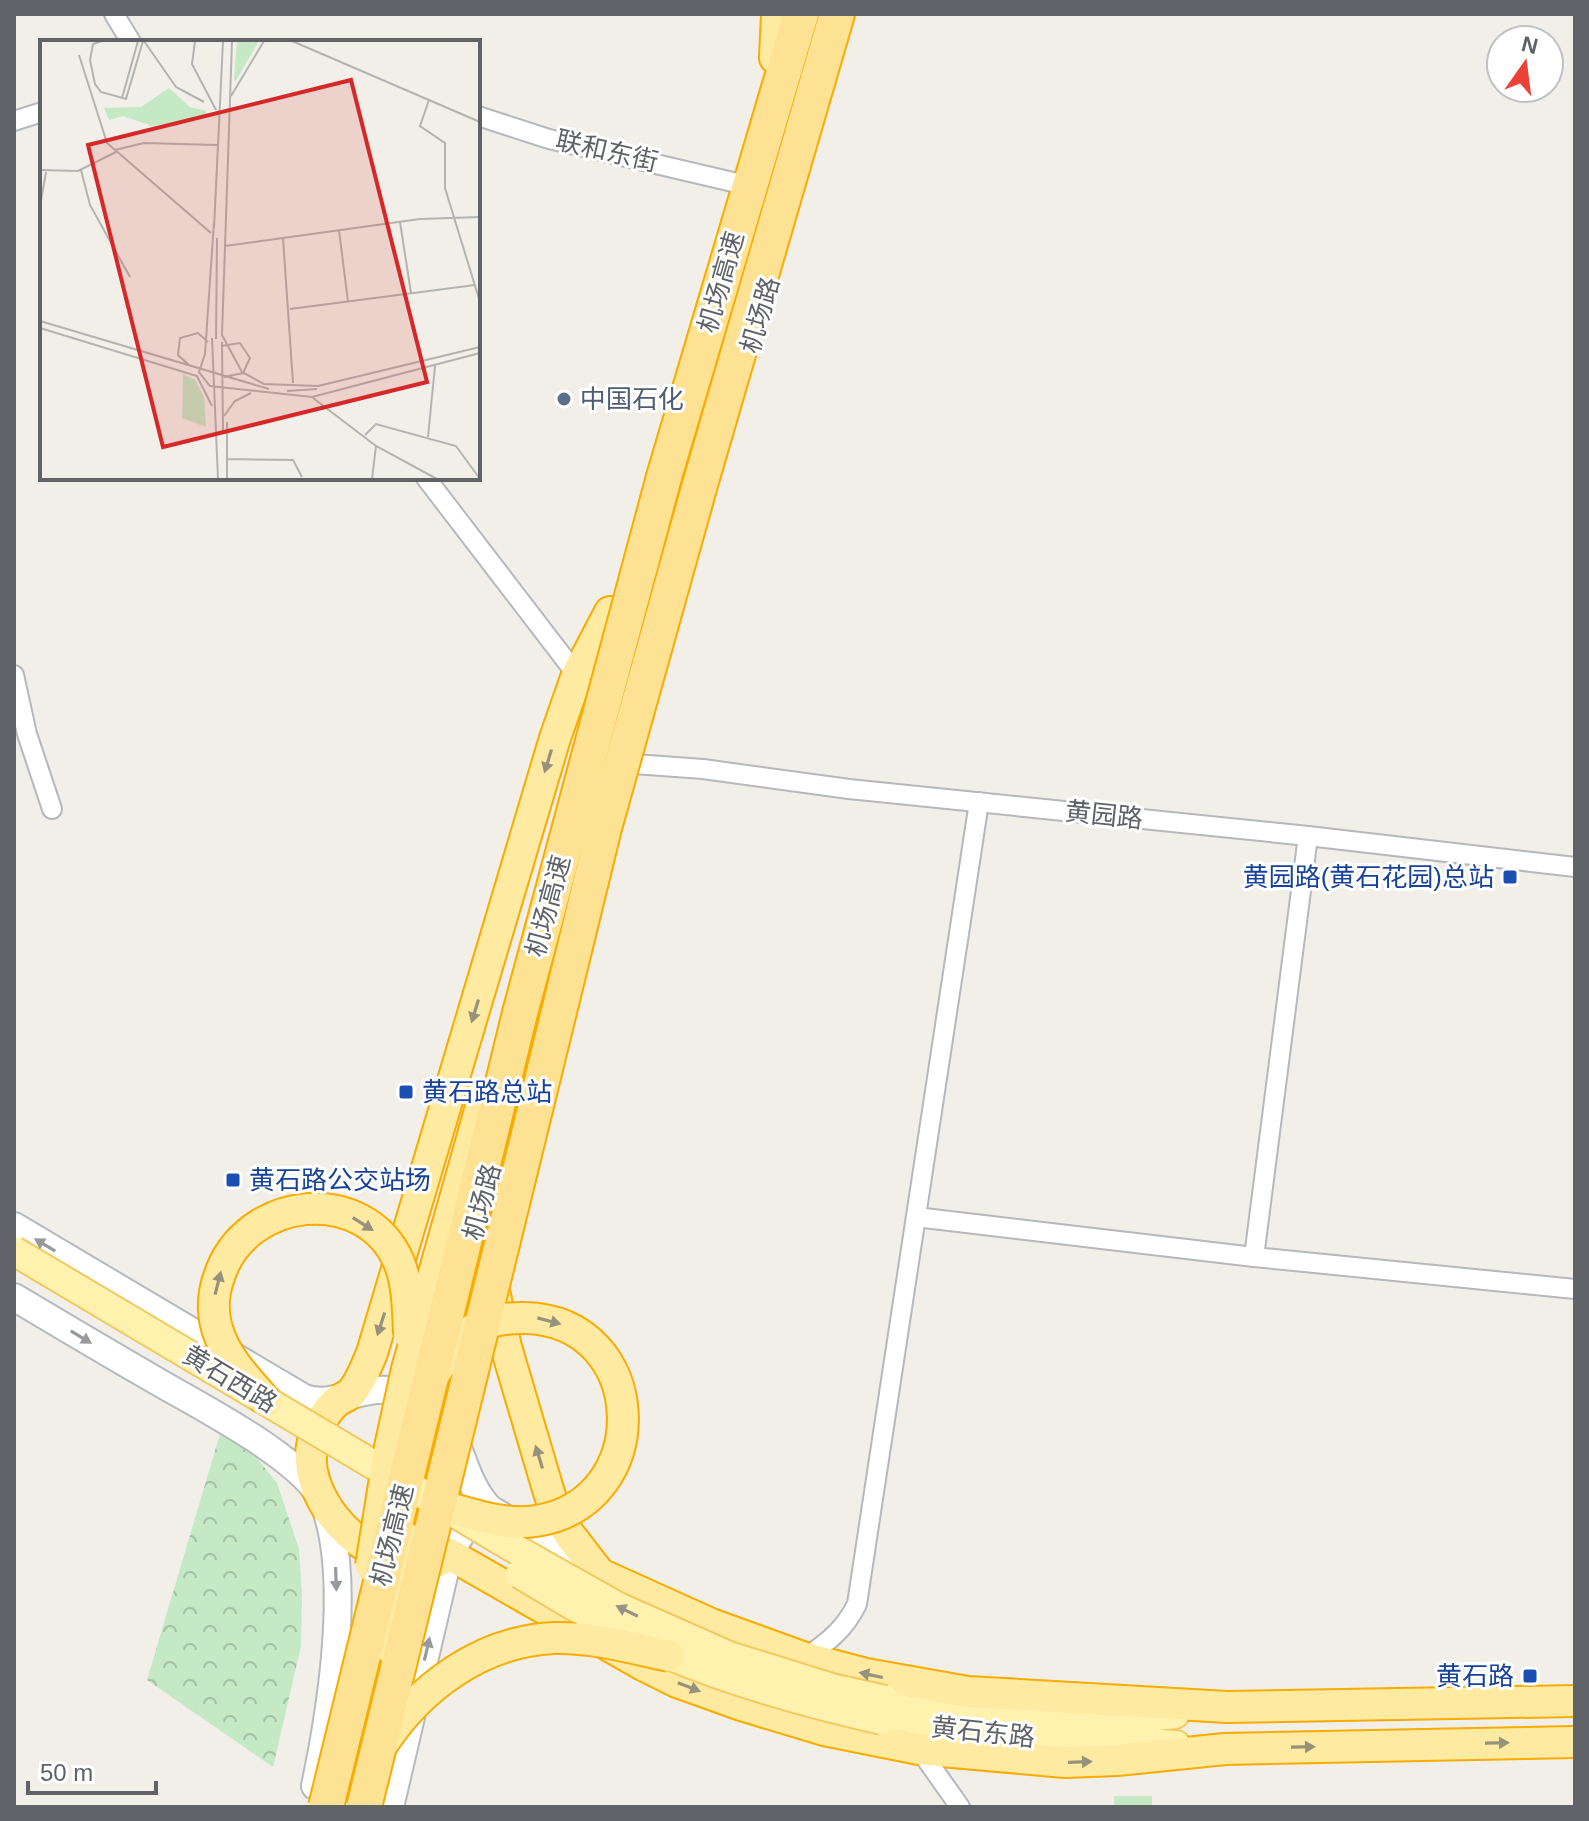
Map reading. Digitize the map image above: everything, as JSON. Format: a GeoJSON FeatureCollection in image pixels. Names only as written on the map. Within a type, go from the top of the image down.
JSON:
{"type":"FeatureCollection","features":[{"type":"Feature","properties":{"kind":"highway"},"geometry":{"type":"LineString","coordinates":[[775,58],[777,14]]}},
{"type":"Feature","properties":{"kind":"highway","name":"机场路"},"geometry":{"type":"LineString","coordinates":[[536,963],[610,612],[788,14]]}},
{"type":"Feature","properties":{"kind":"highway","name":"机场高速"},"geometry":{"type":"LineString","coordinates":[[320,1804],[569,825],[664,477],[801,14]]}},
{"type":"Feature","properties":{"kind":"highway","name":"机场高速"},"geometry":{"type":"LineString","coordinates":[[361,1807],[604,828],[837,14]]}},
{"type":"Feature","properties":{"kind":"highway","name":"机场路"},"geometry":{"type":"LineString","coordinates":[[492,1277],[673,617],[847,14]]}},
{"type":"Feature","properties":{"kind":"highway","name":"机场路"},"geometry":{"type":"LineString","coordinates":[[350,1394],[372,1353],[520,854],[577,675],[610,612]]}},
{"type":"Feature","properties":{"kind":"highway","name":"机场路"},"geometry":{"type":"LineString","coordinates":[[320,1804],[355,1671],[385,1476],[422,1369],[536,963],[623,707],[639,670],[673,617]]}},
{"type":"Feature","properties":{"kind":"highway"},"geometry":{"type":"LineString","coordinates":[[266,1401],[226,1350],[215,1320],[214,1299],[223,1263],[241,1237],[265,1219],[289,1211],[311,1208],[344,1214],[370,1227],[391,1248],[399,1262],[405,1285],[410,1339],[422,1369],[470,1330],[488,1321],[511,1317],[540,1318],[572,1330],[598,1350],[621,1387],[624,1407],[616,1459],[604,1482],[586,1500],[560,1515],[534,1522],[441,1515]]}},
{"type":"Feature","properties":{"kind":"highway"},"geometry":{"type":"LineString","coordinates":[[404,1250],[415,1269],[434,1284],[461,1289],[492,1277],[506,1347],[554,1508],[569,1534],[600,1574],[711,1624],[805,1658],[866,1674],[968,1692],[1227,1707]]}},
{"type":"Feature","properties":{"kind":"highway","name":"机场路"},"geometry":{"type":"LineString","coordinates":[[361,1807],[387,1668],[409,1509],[422,1369]]}},
{"type":"Feature","properties":{"kind":"highway"},"geometry":{"type":"LineString","coordinates":[[350,1394],[327,1412],[313,1444],[314,1470],[324,1503],[337,1524],[352,1538],[381,1555],[429,1566],[449,1554],[641,1664],[709,1695],[824,1730],[919,1749],[1065,1762],[1225,1749]]}},
{"type":"Feature","properties":{"kind":"highway"},"geometry":{"type":"LineString","coordinates":[[498,1583],[494,1562],[497,1551],[508,1542],[529,1534]]}},
{"type":"Feature","properties":{"kind":"highway"},"geometry":{"type":"LineString","coordinates":[[581,1630],[574,1612],[577,1590],[583,1580],[600,1574]]}},
{"type":"Feature","properties":{"kind":"highway"},"geometry":{"type":"LineString","coordinates":[[368,1767],[395,1726],[423,1693],[471,1662],[496,1651],[524,1643],[563,1639],[618,1645],[669,1656]]}},
{"type":"Feature","properties":{"kind":"highway","name":"黄石东路"},"geometry":{"type":"LineString","coordinates":[[1227,1707],[1575,1701]]}},
{"type":"Feature","properties":{"kind":"highway","name":"黄石东路"},"geometry":{"type":"LineString","coordinates":[[1225,1749],[1575,1742]]}},
{"type":"Feature","properties":{"kind":"main road"},"geometry":{"type":"LineString","coordinates":[[14,1226],[293,1393],[315,1402],[388,1390],[406,1394],[430,1407],[452,1429],[483,1502],[529,1534],[600,1574]]}},
{"type":"Feature","properties":{"kind":"main road","name":"黄石西路"},"geometry":{"type":"LineString","coordinates":[[14,1251],[266,1401],[441,1515]]}},
{"type":"Feature","properties":{"kind":"main road","name":"黄石西路"},"geometry":{"type":"LineString","coordinates":[[14,1273],[441,1515]]}},
{"type":"Feature","properties":{"kind":"main road"},"geometry":{"type":"LineString","coordinates":[[452,1429],[492,1277]]}},
{"type":"Feature","properties":{"kind":"main road"},"geometry":{"type":"LineString","coordinates":[[14,1297],[292,1466],[324,1503],[335,1552],[335,1647],[320,1804]]}},
{"type":"Feature","properties":{"kind":"main road"},"geometry":{"type":"LineString","coordinates":[[201,1408],[226,1381],[234,1358]]}},
{"type":"Feature","properties":{"kind":"main road"},"geometry":{"type":"LineString","coordinates":[[320,1804],[340,1786],[365,1792],[389,1807],[449,1554],[458,1543],[471,1513],[473,1500],[469,1474]]}},
{"type":"Feature","properties":{"kind":"main road","name":"黄石东路"},"geometry":{"type":"LineString","coordinates":[[441,1515],[602,1622],[669,1656],[775,1692],[884,1710],[966,1712],[1044,1719],[1126,1718],[1227,1707]]}},
{"type":"Feature","properties":{"kind":"main road","name":"黄石东路"},"geometry":{"type":"LineString","coordinates":[[441,1515],[673,1633],[884,1710],[960,1732],[1225,1749]]}},
{"type":"Feature","properties":{"kind":"street"},"geometry":{"type":"LineString","coordinates":[[114,14],[130,40]]}},
{"type":"Feature","properties":{"kind":"street"},"geometry":{"type":"LineString","coordinates":[[14,121],[40,113]]}},
{"type":"Feature","properties":{"kind":"street","name":"联和东街"},"geometry":{"type":"LineString","coordinates":[[480,117],[549,139],[737,183]]}},
{"type":"Feature","properties":{"kind":"street"},"geometry":{"type":"LineString","coordinates":[[428,480],[577,675]]}},
{"type":"Feature","properties":{"kind":"street"},"geometry":{"type":"LineString","coordinates":[[14,675],[27,734],[52,809]]}},
{"type":"Feature","properties":{"kind":"street","name":"黄园路"},"geometry":{"type":"LineString","coordinates":[[634,764],[703,769],[849,789],[1575,867]]}},
{"type":"Feature","properties":{"kind":"street"},"geometry":{"type":"LineString","coordinates":[[805,1658],[835,1637],[849,1622],[857,1604],[979,802]]}},
{"type":"Feature","properties":{"kind":"street"},"geometry":{"type":"LineString","coordinates":[[1254,1257],[1308,836]]}},
{"type":"Feature","properties":{"kind":"street"},"geometry":{"type":"LineString","coordinates":[[916,1217],[1254,1257],[1575,1289]]}},
{"type":"Feature","properties":{"kind":"street"},"geometry":{"type":"LineString","coordinates":[[919,1749],[960,1807]]}},
{"type":"Feature","properties":{"kind":"green space"},"geometry":{"type":"Polygon","coordinates":[[[220,1434],[256,1457],[277,1483],[299,1549],[301,1646],[273,1767],[147,1680],[220,1434]]]}},
{"type":"Feature","properties":{"kind":"green space"},"geometry":{"type":"Polygon","coordinates":[[[1114,1796],[1152,1796],[1152,1807],[1114,1807],[1114,1796]]]}},
{"type":"Feature","properties":{"kind":"place","name":"中国石化"},"geometry":{"type":"Point","coordinates":[564,399]}},
{"type":"Feature","properties":{"kind":"place","name":"黄园路(黄石花园)总站"},"geometry":{"type":"Point","coordinates":[1510,877]}},
{"type":"Feature","properties":{"kind":"place","name":"黄石路总站"},"geometry":{"type":"Point","coordinates":[406,1092]}},
{"type":"Feature","properties":{"kind":"place","name":"黄石路公交站场"},"geometry":{"type":"Point","coordinates":[233,1180]}},
{"type":"Feature","properties":{"kind":"place","name":"黄石路"},"geometry":{"type":"Point","coordinates":[1530,1676]}}]}
